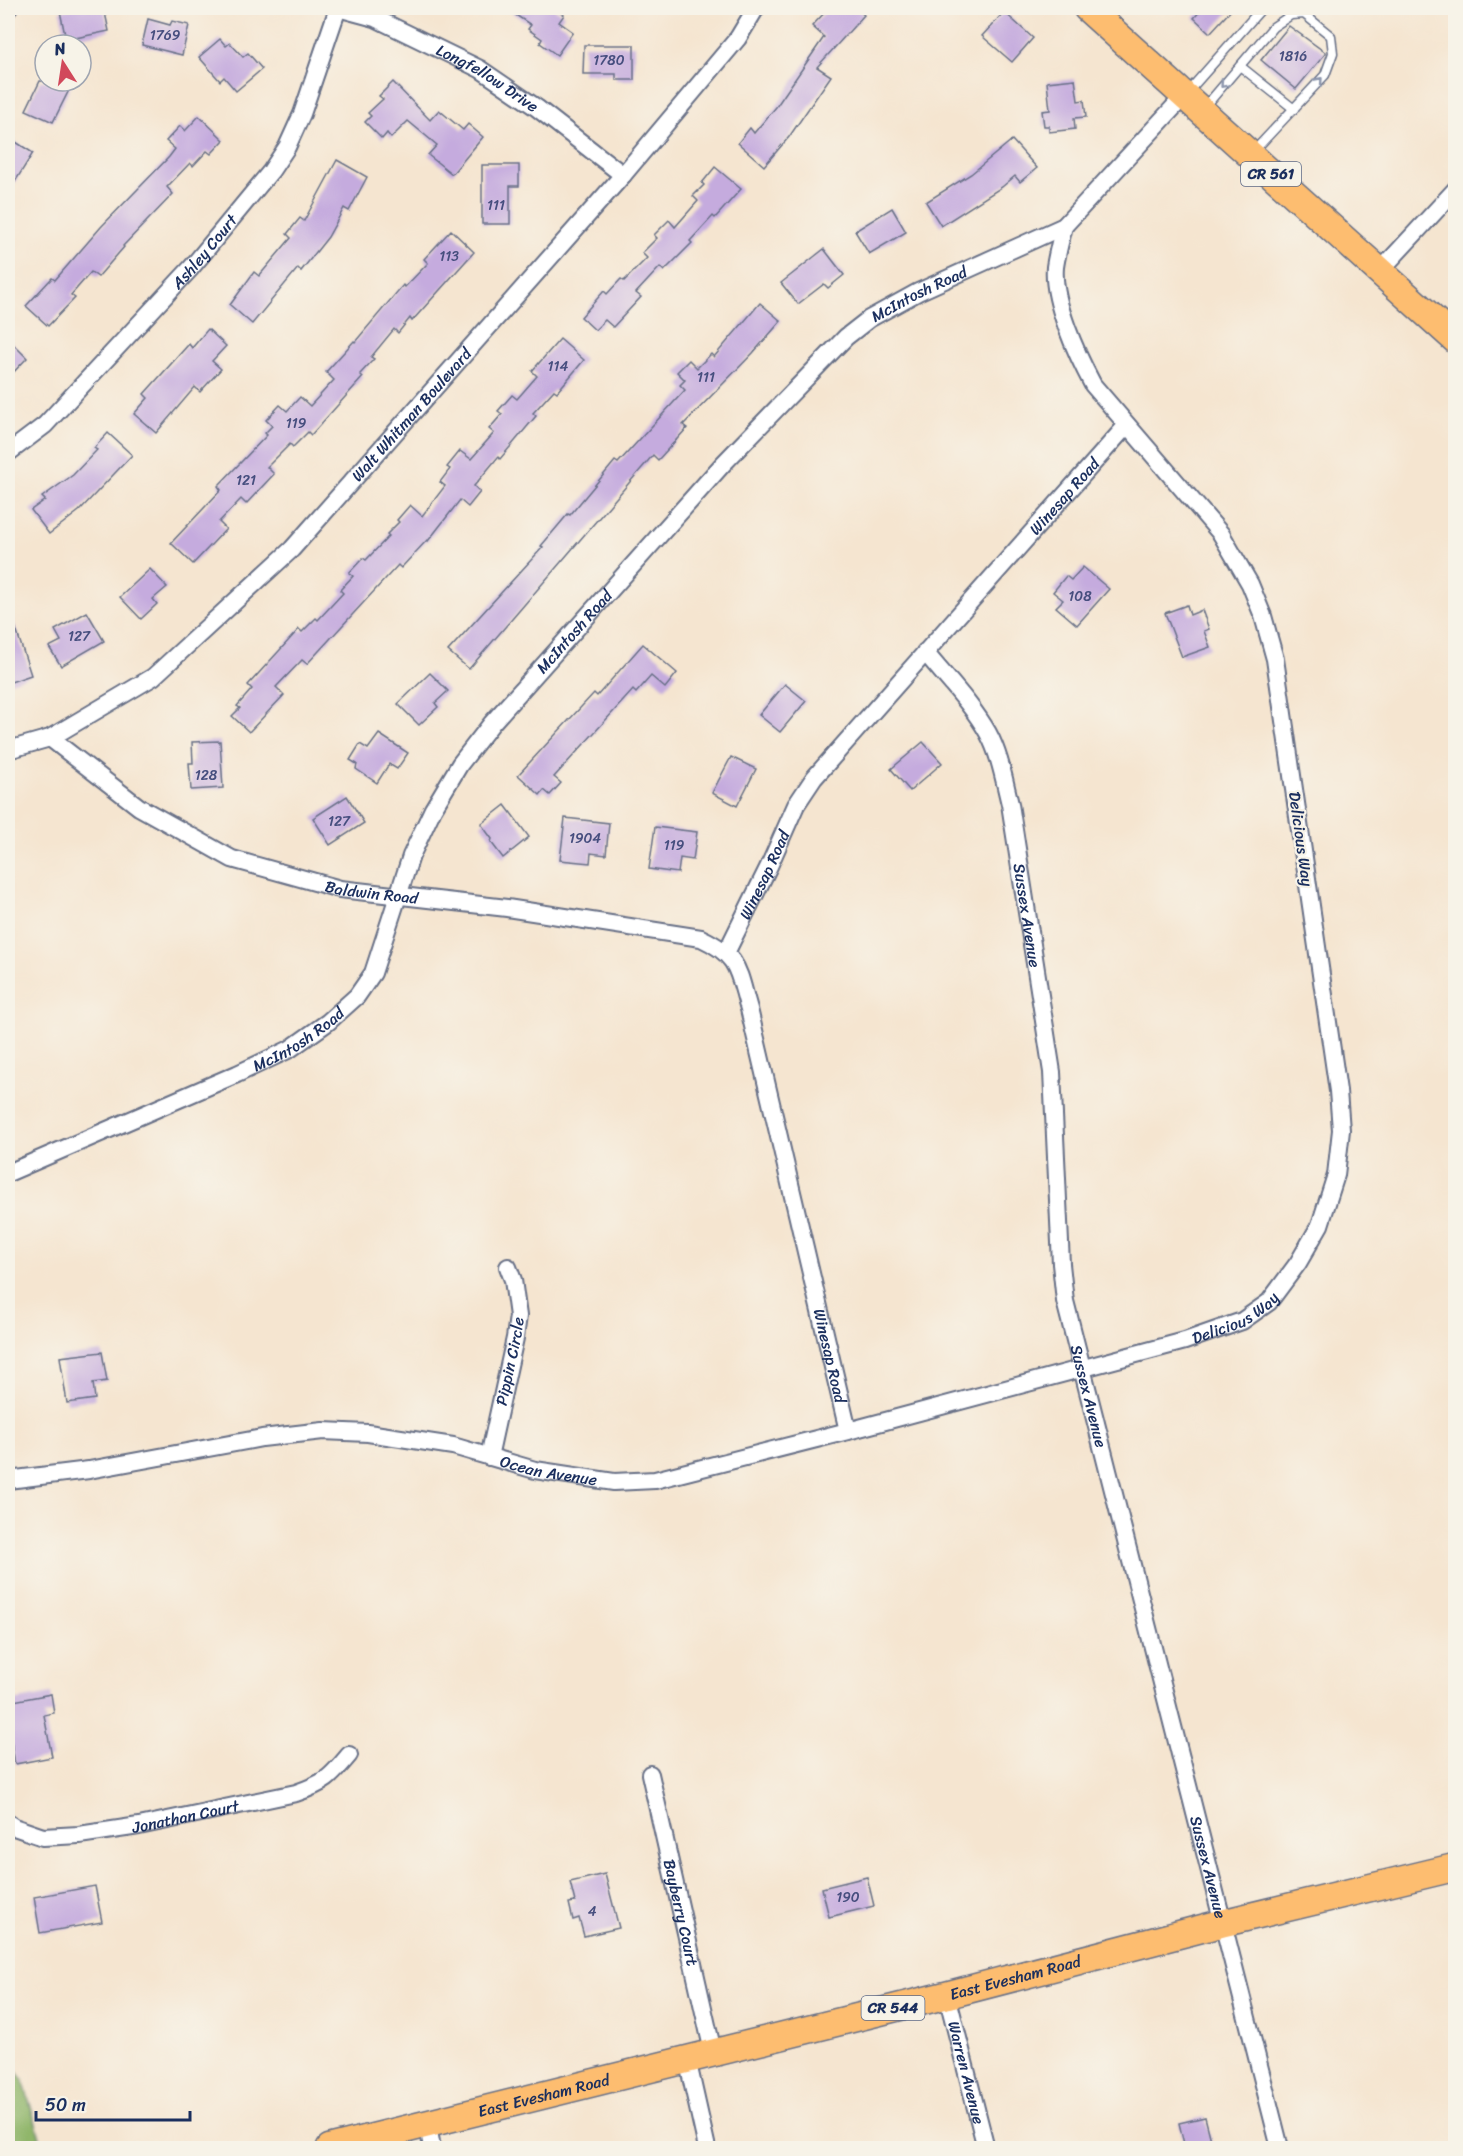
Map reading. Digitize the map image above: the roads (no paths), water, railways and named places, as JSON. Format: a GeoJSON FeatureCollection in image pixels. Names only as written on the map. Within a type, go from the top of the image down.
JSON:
{"type":"FeatureCollection","features":[{"type":"Feature","properties":{"kind":"main road","name":"CR 561"},"geometry":{"type":"LineString","coordinates":[[1087,8],[1455,340]]}},
{"type":"Feature","properties":{"kind":"main road","name":"East Evesham Road"},"geometry":{"type":"LineString","coordinates":[[330,2148],[430,2137],[713,2052],[1455,1867]]}},
{"type":"Feature","properties":{"kind":"street","name":"Longfellow Drive"},"geometry":{"type":"LineString","coordinates":[[338,8],[375,18],[480,69],[537,108],[623,175]]}},
{"type":"Feature","properties":{"kind":"street","name":"Ashley Court"},"geometry":{"type":"LineString","coordinates":[[8,453],[45,425],[191,268],[271,171],[287,147],[302,114],[338,8]]}},
{"type":"Feature","properties":{"kind":"street","name":"Walt Whitman Boulevard"},"geometry":{"type":"LineString","coordinates":[[8,750],[50,738],[153,677],[292,549],[623,175],[738,38],[756,8]]}},
{"type":"Feature","properties":{"kind":"street","name":"McIntosh Road"},"geometry":{"type":"LineString","coordinates":[[8,1173],[290,1049],[328,1022],[357,996],[373,973],[411,856],[433,809],[460,764],[492,723],[723,464],[846,337],[869,319],[918,292],[1064,226],[1193,103]]}},
{"type":"Feature","properties":{"kind":"street"},"geometry":{"type":"LineString","coordinates":[[1380,271],[1455,189]]}},
{"type":"Feature","properties":{"kind":"street","name":"Delicious Way"},"geometry":{"type":"LineString","coordinates":[[1064,226],[1055,269],[1060,307],[1093,385],[1221,534],[1250,584],[1263,616],[1275,659],[1338,1091],[1341,1130],[1336,1175],[1320,1226],[1298,1263],[1269,1302],[1242,1321],[1185,1341],[1083,1368]]}},
{"type":"Feature","properties":{"kind":"street","name":"Winesap Road"},"geometry":{"type":"LineString","coordinates":[[848,1431],[749,1009],[736,966],[726,953],[796,805],[814,778],[1127,425]]}},
{"type":"Feature","properties":{"kind":"street","name":"Sussex Avenue"},"geometry":{"type":"LineString","coordinates":[[925,651],[975,712],[989,735],[1001,766],[1010,804],[1052,1072],[1061,1264],[1065,1301],[1280,2148]]}},
{"type":"Feature","properties":{"kind":"street","name":"Baldwin Road"},"geometry":{"type":"LineString","coordinates":[[50,738],[139,807],[232,859],[340,889],[507,908],[701,938],[721,947],[726,953]]}},
{"type":"Feature","properties":{"kind":"street","name":"Pippin Circle"},"geometry":{"type":"LineString","coordinates":[[489,1457],[518,1316],[513,1280],[508,1267]]}},
{"type":"Feature","properties":{"kind":"street","name":"Ocean Avenue"},"geometry":{"type":"LineString","coordinates":[[8,1480],[89,1470],[262,1438],[323,1431],[368,1433],[453,1446],[535,1470],[614,1482],[655,1480],[1083,1368]]}},
{"type":"Feature","properties":{"kind":"street","name":"Jonathan Court"},"geometry":{"type":"LineString","coordinates":[[8,1823],[43,1837],[79,1835],[139,1826],[296,1793],[321,1784],[349,1755]]}},
{"type":"Feature","properties":{"kind":"street","name":"Bayberry Court"},"geometry":{"type":"LineString","coordinates":[[650,1774],[713,2052]]}},
{"type":"Feature","properties":{"kind":"street","name":"Warren Avenue"},"geometry":{"type":"LineString","coordinates":[[947,1995],[986,2148]]}},
{"type":"Feature","properties":{"kind":"street"},"geometry":{"type":"LineString","coordinates":[[687,2059],[707,2148]]}},
{"type":"Feature","properties":{"kind":"lane"},"geometry":{"type":"LineString","coordinates":[[1193,103],[1262,8]]}},
{"type":"Feature","properties":{"kind":"lane"},"geometry":{"type":"LineString","coordinates":[[1193,103],[1240,66],[1273,27],[1291,15],[1304,14],[1331,36],[1334,53],[1325,75],[1250,154]]}},
{"type":"Feature","properties":{"kind":"lane"},"geometry":{"type":"LineString","coordinates":[[1240,66],[1294,108]]}}]}
